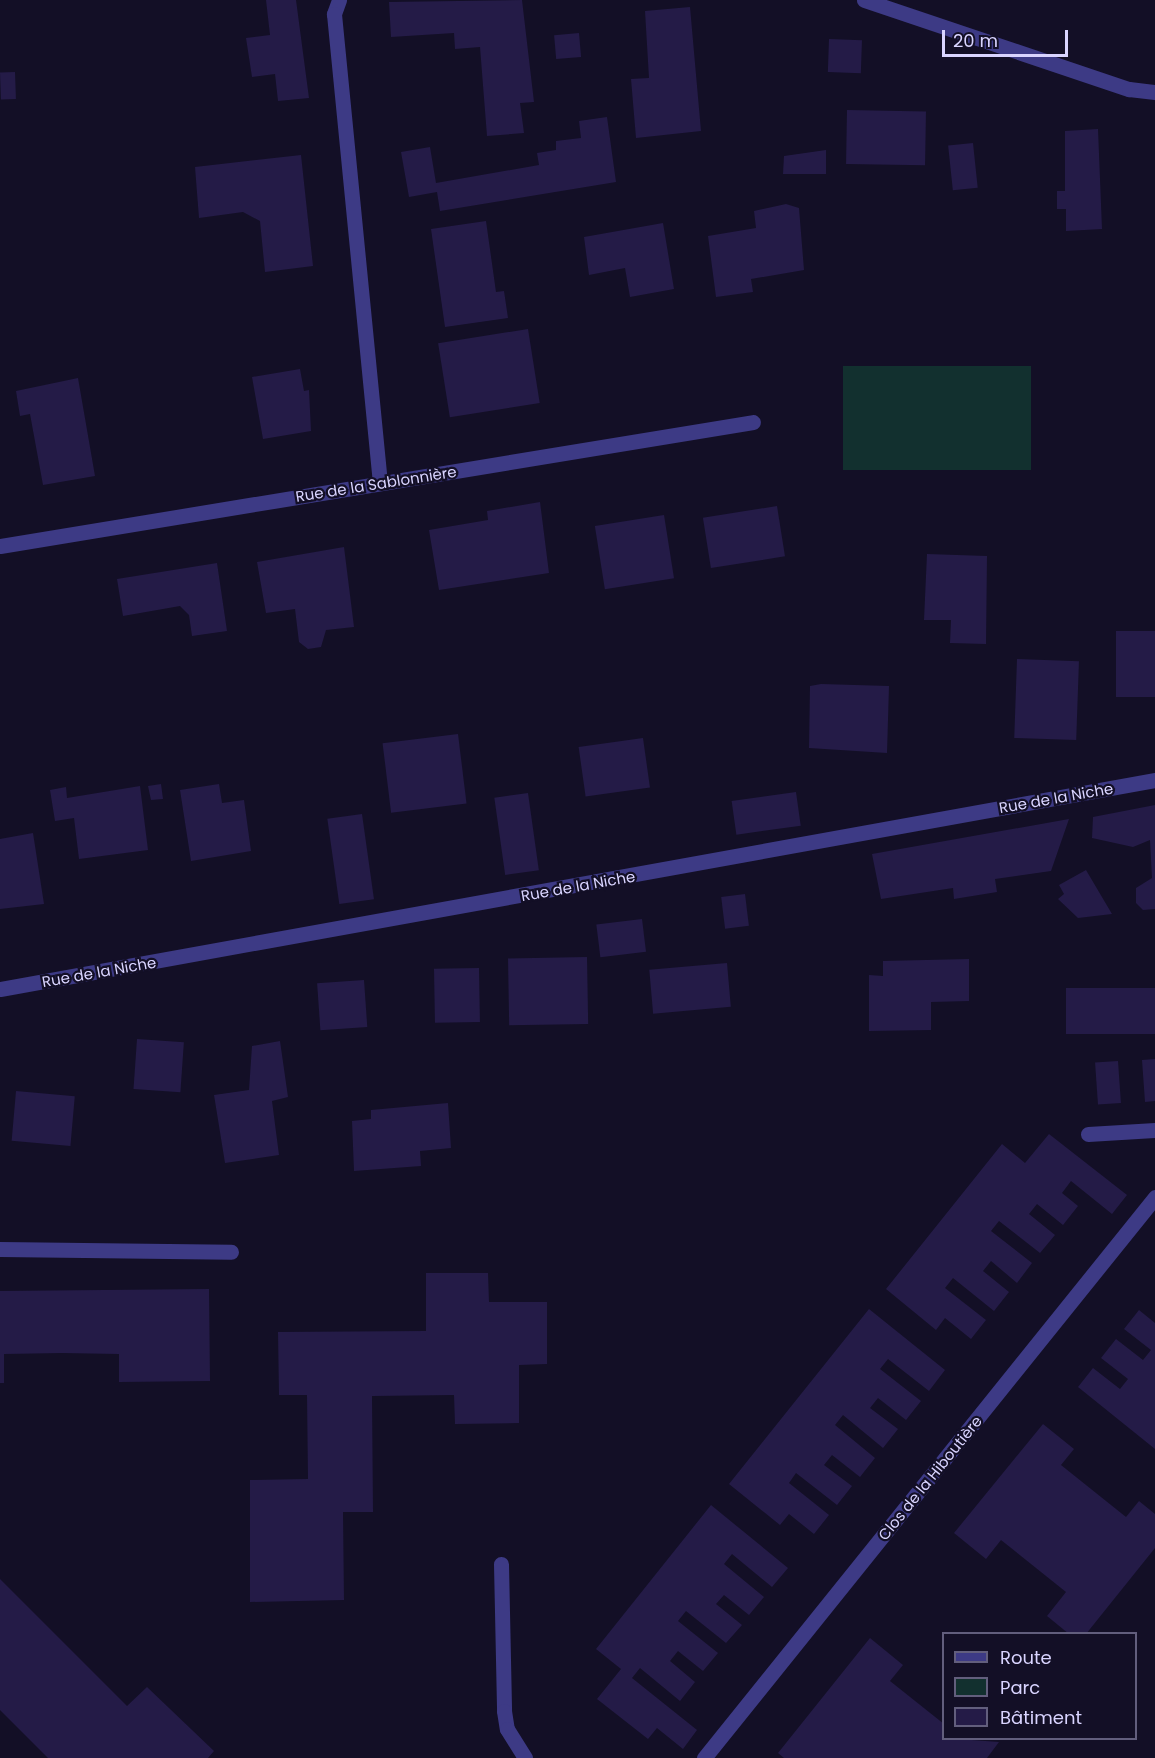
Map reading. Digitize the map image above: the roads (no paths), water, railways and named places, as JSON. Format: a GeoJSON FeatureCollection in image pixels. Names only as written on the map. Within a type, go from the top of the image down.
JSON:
{"type":"FeatureCollection","features":[{"type":"Feature","properties":{"kind":"street"},"geometry":{"type":"LineString","coordinates":[[339,0],[334,14],[380,483]]}},
{"type":"Feature","properties":{"kind":"street"},"geometry":{"type":"LineString","coordinates":[[864,0],[1129,89],[1155,92]]}},
{"type":"Feature","properties":{"kind":"street","name":"Rue de la Sablonnière"},"geometry":{"type":"LineString","coordinates":[[0,546],[753,422]]}},
{"type":"Feature","properties":{"kind":"street","name":"Rue de la Niche"},"geometry":{"type":"LineString","coordinates":[[0,989],[1155,780]]}},
{"type":"Feature","properties":{"kind":"street"},"geometry":{"type":"LineString","coordinates":[[1088,1134],[1155,1130]]}},
{"type":"Feature","properties":{"kind":"street","name":"Clos de la Hiboutière"},"geometry":{"type":"LineString","coordinates":[[704,1758],[1155,1197]]}},
{"type":"Feature","properties":{"kind":"street"},"geometry":{"type":"LineString","coordinates":[[0,1249],[231,1252]]}},
{"type":"Feature","properties":{"kind":"street"},"geometry":{"type":"LineString","coordinates":[[501,1564],[504,1711],[507,1729],[525,1758]]}}]}
